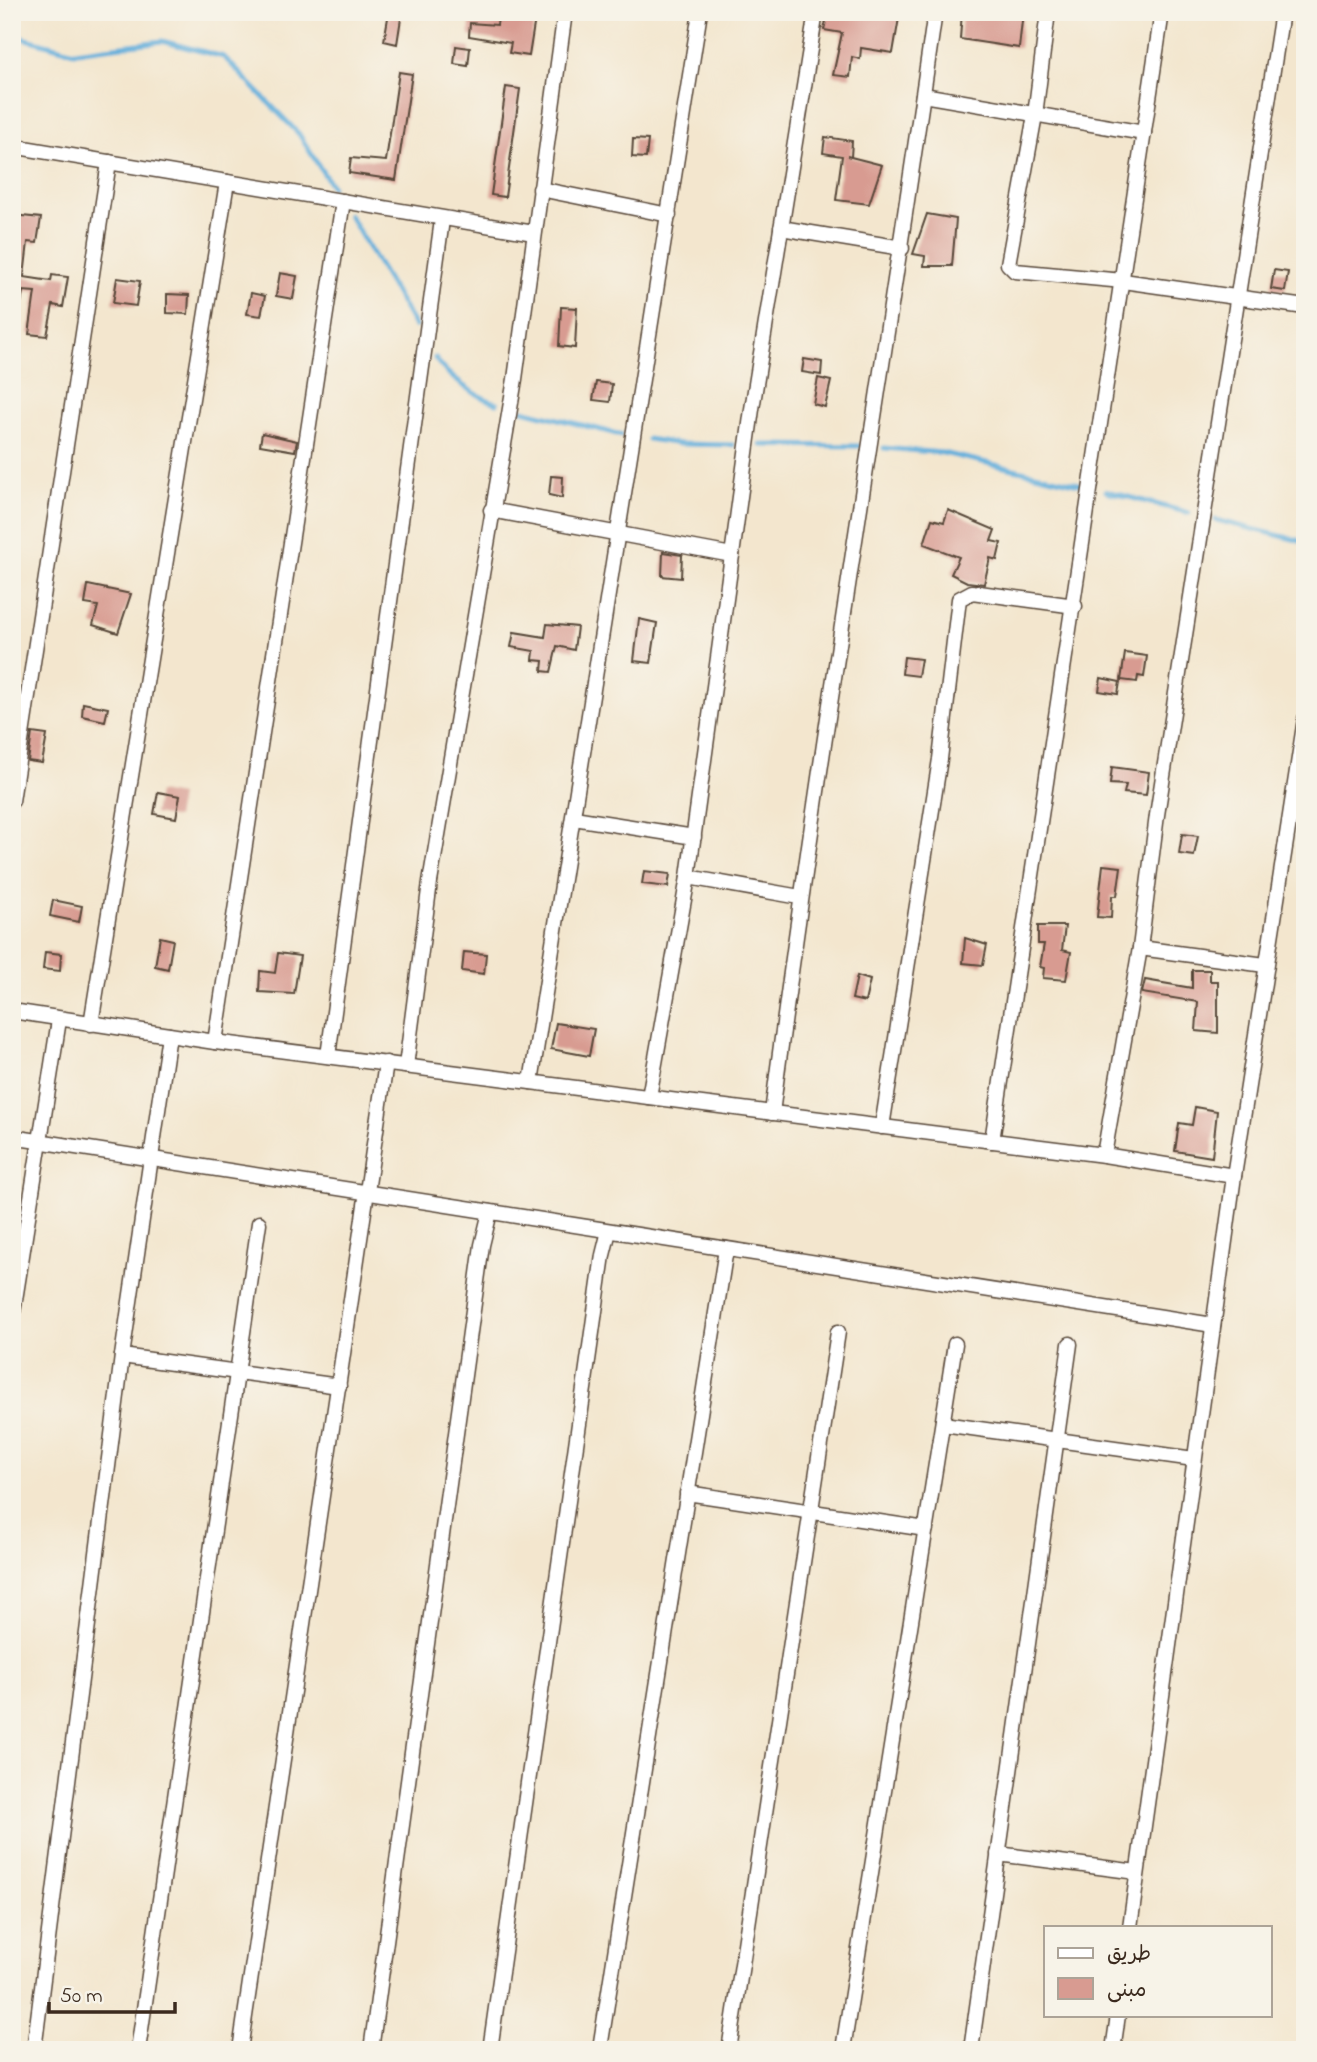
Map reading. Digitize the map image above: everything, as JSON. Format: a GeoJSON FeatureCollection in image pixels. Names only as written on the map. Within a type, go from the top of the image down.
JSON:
{"type":"FeatureCollection","features":[{"type":"Feature","properties":{"kind":"street"},"geometry":{"type":"LineString","coordinates":[[12,19],[13,12]]}},
{"type":"Feature","properties":{"kind":"street"},"geometry":{"type":"LineString","coordinates":[[406,1066],[430,882],[515,379],[565,12]]}},
{"type":"Feature","properties":{"kind":"street"},"geometry":{"type":"LineString","coordinates":[[531,1082],[700,12]]}},
{"type":"Feature","properties":{"kind":"street"},"geometry":{"type":"LineString","coordinates":[[649,1097],[688,877],[732,555],[816,12]]}},
{"type":"Feature","properties":{"kind":"street"},"geometry":{"type":"LineString","coordinates":[[772,1112],[800,897],[902,248],[935,12]]}},
{"type":"Feature","properties":{"kind":"street"},"geometry":{"type":"LineString","coordinates":[[1048,12],[1035,115],[1008,264],[1015,271],[1123,281],[1305,307]]}},
{"type":"Feature","properties":{"kind":"street"},"geometry":{"type":"LineString","coordinates":[[992,1141],[1075,606],[1162,12]]}},
{"type":"Feature","properties":{"kind":"street"},"geometry":{"type":"LineString","coordinates":[[1104,1155],[1140,948],[1157,815],[1282,12]]}},
{"type":"Feature","properties":{"kind":"street"},"geometry":{"type":"LineString","coordinates":[[923,95],[1144,133]]}},
{"type":"Feature","properties":{"kind":"street"},"geometry":{"type":"LineString","coordinates":[[12,146],[442,220],[534,233]]}},
{"type":"Feature","properties":{"kind":"street"},"geometry":{"type":"LineString","coordinates":[[12,801],[109,162]]}},
{"type":"Feature","properties":{"kind":"street"},"geometry":{"type":"LineString","coordinates":[[91,1024],[227,182]]}},
{"type":"Feature","properties":{"kind":"street"},"geometry":{"type":"LineString","coordinates":[[540,189],[668,215]]}},
{"type":"Feature","properties":{"kind":"street"},"geometry":{"type":"LineString","coordinates":[[215,1042],[342,201]]}},
{"type":"Feature","properties":{"kind":"street"},"geometry":{"type":"LineString","coordinates":[[328,1056],[442,220]]}},
{"type":"Feature","properties":{"kind":"street"},"geometry":{"type":"LineString","coordinates":[[781,228],[902,248]]}},
{"type":"Feature","properties":{"kind":"street"},"geometry":{"type":"LineString","coordinates":[[491,510],[732,555]]}},
{"type":"Feature","properties":{"kind":"street"},"geometry":{"type":"LineString","coordinates":[[882,1127],[940,759],[959,599],[972,592],[1075,606]]}},
{"type":"Feature","properties":{"kind":"street"},"geometry":{"type":"LineString","coordinates":[[1130,1926],[1234,1176],[1305,719]]}},
{"type":"Feature","properties":{"kind":"street"},"geometry":{"type":"LineString","coordinates":[[574,818],[694,837]]}},
{"type":"Feature","properties":{"kind":"street"},"geometry":{"type":"LineString","coordinates":[[688,877],[800,897]]}},
{"type":"Feature","properties":{"kind":"street"},"geometry":{"type":"LineString","coordinates":[[1140,948],[1265,965]]}},
{"type":"Feature","properties":{"kind":"street"},"geometry":{"type":"LineString","coordinates":[[12,1011],[215,1042],[1104,1155],[1234,1176]]}},
{"type":"Feature","properties":{"kind":"street"},"geometry":{"type":"LineString","coordinates":[[12,1319],[59,1020]]}},
{"type":"Feature","properties":{"kind":"street"},"geometry":{"type":"LineString","coordinates":[[34,2050],[122,1356],[169,1035]]}},
{"type":"Feature","properties":{"kind":"street"},"geometry":{"type":"LineString","coordinates":[[240,2050],[386,1063]]}},
{"type":"Feature","properties":{"kind":"street"},"geometry":{"type":"LineString","coordinates":[[12,1137],[1213,1325]]}},
{"type":"Feature","properties":{"kind":"street"},"geometry":{"type":"LineString","coordinates":[[371,2050],[482,1245],[490,1212]]}},
{"type":"Feature","properties":{"kind":"street"},"geometry":{"type":"LineString","coordinates":[[138,2050],[259,1223]]}},
{"type":"Feature","properties":{"kind":"street"},"geometry":{"type":"LineString","coordinates":[[489,2050],[603,1255],[609,1231]]}},
{"type":"Feature","properties":{"kind":"street"},"geometry":{"type":"LineString","coordinates":[[601,2042],[726,1249]]}},
{"type":"Feature","properties":{"kind":"street"},"geometry":{"type":"LineString","coordinates":[[729,2050],[838,1332]]}},
{"type":"Feature","properties":{"kind":"street"},"geometry":{"type":"LineString","coordinates":[[844,2043],[955,1344]]}},
{"type":"Feature","properties":{"kind":"street"},"geometry":{"type":"LineString","coordinates":[[971,2050],[1070,1344]]}},
{"type":"Feature","properties":{"kind":"street"},"geometry":{"type":"LineString","coordinates":[[122,1356],[338,1387]]}},
{"type":"Feature","properties":{"kind":"street"},"geometry":{"type":"LineString","coordinates":[[943,1424],[1194,1459]]}},
{"type":"Feature","properties":{"kind":"street"},"geometry":{"type":"LineString","coordinates":[[687,1493],[926,1530]]}},
{"type":"Feature","properties":{"kind":"street"},"geometry":{"type":"LineString","coordinates":[[998,1854],[1137,1872]]}},
{"type":"Feature","properties":{"kind":"street"},"geometry":{"type":"LineString","coordinates":[[1113,2050],[1118,2016]]}},
{"type":"Feature","properties":{"kind":"building"},"geometry":{"type":"Polygon","coordinates":[[[389,12],[402,12],[397,44],[384,41],[389,12]]]}},
{"type":"Feature","properties":{"kind":"building"},"geometry":{"type":"Polygon","coordinates":[[[514,12],[536,12],[529,56],[509,53],[511,43],[469,36],[470,23],[497,25],[498,17],[513,20],[514,12]]]}},
{"type":"Feature","properties":{"kind":"building"},"geometry":{"type":"Polygon","coordinates":[[[828,12],[900,12],[893,53],[861,48],[860,59],[852,57],[850,77],[833,75],[842,33],[824,30],[828,12]]]}},
{"type":"Feature","properties":{"kind":"building"},"geometry":{"type":"Polygon","coordinates":[[[962,12],[1023,12],[1019,48],[960,39],[962,12]]]}},
{"type":"Feature","properties":{"kind":"building"},"geometry":{"type":"Polygon","coordinates":[[[456,46],[470,48],[468,66],[454,64],[456,46]]]}},
{"type":"Feature","properties":{"kind":"building"},"geometry":{"type":"Polygon","coordinates":[[[399,72],[412,74],[396,180],[349,173],[351,158],[386,161],[399,72]]]}},
{"type":"Feature","properties":{"kind":"building"},"geometry":{"type":"Polygon","coordinates":[[[506,87],[520,89],[505,197],[491,195],[506,87]]]}},
{"type":"Feature","properties":{"kind":"building"},"geometry":{"type":"Polygon","coordinates":[[[825,137],[852,141],[851,157],[847,156],[882,165],[869,204],[836,200],[842,156],[823,153],[825,137]]]}},
{"type":"Feature","properties":{"kind":"building"},"geometry":{"type":"Polygon","coordinates":[[[633,139],[648,140],[646,158],[632,157],[633,139]]]}},
{"type":"Feature","properties":{"kind":"building"},"geometry":{"type":"Polygon","coordinates":[[[927,214],[956,219],[952,266],[924,266],[925,256],[913,254],[927,214]]]}},
{"type":"Feature","properties":{"kind":"building"},"geometry":{"type":"Polygon","coordinates":[[[12,215],[41,218],[37,243],[28,242],[24,277],[51,281],[52,275],[68,277],[63,307],[53,305],[47,336],[29,334],[35,292],[23,291],[21,303],[12,303],[12,215]]]}},
{"type":"Feature","properties":{"kind":"building"},"geometry":{"type":"Polygon","coordinates":[[[1274,270],[1288,272],[1285,291],[1271,289],[1274,270]]]}},
{"type":"Feature","properties":{"kind":"building"},"geometry":{"type":"Polygon","coordinates":[[[280,273],[297,276],[293,299],[276,296],[280,273]]]}},
{"type":"Feature","properties":{"kind":"building"},"geometry":{"type":"Polygon","coordinates":[[[117,278],[140,281],[136,306],[113,303],[117,278]]]}},
{"type":"Feature","properties":{"kind":"building"},"geometry":{"type":"Polygon","coordinates":[[[251,293],[265,296],[261,316],[247,314],[251,293]]]}},
{"type":"Feature","properties":{"kind":"building"},"geometry":{"type":"Polygon","coordinates":[[[167,294],[189,295],[188,314],[167,313],[167,294]]]}},
{"type":"Feature","properties":{"kind":"building"},"geometry":{"type":"Polygon","coordinates":[[[561,307],[577,308],[575,348],[559,346],[561,307]]]}},
{"type":"Feature","properties":{"kind":"building"},"geometry":{"type":"Polygon","coordinates":[[[804,359],[822,362],[821,375],[802,372],[804,359]]]}},
{"type":"Feature","properties":{"kind":"building"},"geometry":{"type":"Polygon","coordinates":[[[818,378],[831,381],[825,407],[813,404],[818,378]]]}},
{"type":"Feature","properties":{"kind":"building"},"geometry":{"type":"Polygon","coordinates":[[[596,382],[612,384],[610,402],[593,400],[596,382]]]}},
{"type":"Feature","properties":{"kind":"building"},"geometry":{"type":"Polygon","coordinates":[[[262,433],[297,441],[295,451],[260,445],[262,433]]]}},
{"type":"Feature","properties":{"kind":"building"},"geometry":{"type":"Polygon","coordinates":[[[551,476],[563,477],[562,498],[549,495],[551,476]]]}},
{"type":"Feature","properties":{"kind":"building"},"geometry":{"type":"Polygon","coordinates":[[[948,510],[995,530],[991,541],[1001,543],[997,560],[990,558],[984,584],[967,582],[951,574],[959,557],[924,544],[932,519],[944,522],[948,510]]]}},
{"type":"Feature","properties":{"kind":"building"},"geometry":{"type":"Polygon","coordinates":[[[663,552],[682,555],[681,578],[662,576],[663,552]]]}},
{"type":"Feature","properties":{"kind":"building"},"geometry":{"type":"Polygon","coordinates":[[[88,585],[131,594],[118,633],[93,625],[98,606],[85,604],[88,585]]]}},
{"type":"Feature","properties":{"kind":"building"},"geometry":{"type":"Polygon","coordinates":[[[639,619],[657,623],[651,663],[634,661],[639,619]]]}},
{"type":"Feature","properties":{"kind":"building"},"geometry":{"type":"Polygon","coordinates":[[[547,624],[577,627],[574,650],[557,646],[551,672],[542,671],[543,661],[533,660],[534,651],[511,647],[514,632],[545,637],[547,624]]]}},
{"type":"Feature","properties":{"kind":"building"},"geometry":{"type":"Polygon","coordinates":[[[1125,653],[1147,656],[1144,677],[1138,676],[1137,682],[1121,680],[1125,653]]]}},
{"type":"Feature","properties":{"kind":"building"},"geometry":{"type":"Polygon","coordinates":[[[904,657],[921,659],[918,676],[902,674],[904,657]]]}},
{"type":"Feature","properties":{"kind":"building"},"geometry":{"type":"Polygon","coordinates":[[[1101,678],[1120,682],[1118,694],[1099,691],[1101,678]]]}},
{"type":"Feature","properties":{"kind":"building"},"geometry":{"type":"Polygon","coordinates":[[[83,703],[108,708],[105,721],[82,716],[83,703]]]}},
{"type":"Feature","properties":{"kind":"building"},"geometry":{"type":"Polygon","coordinates":[[[32,733],[47,735],[42,763],[28,761],[32,733]]]}},
{"type":"Feature","properties":{"kind":"building"},"geometry":{"type":"Polygon","coordinates":[[[1112,767],[1149,772],[1146,795],[1124,793],[1126,785],[1110,784],[1112,767]]]}},
{"type":"Feature","properties":{"kind":"building"},"geometry":{"type":"Polygon","coordinates":[[[158,792],[180,796],[176,818],[154,814],[158,792]]]}},
{"type":"Feature","properties":{"kind":"building"},"geometry":{"type":"Polygon","coordinates":[[[1182,834],[1198,836],[1194,856],[1179,854],[1182,834]]]}},
{"type":"Feature","properties":{"kind":"building"},"geometry":{"type":"Polygon","coordinates":[[[1103,865],[1121,867],[1117,896],[1112,896],[1111,918],[1097,917],[1103,865]]]}},
{"type":"Feature","properties":{"kind":"building"},"geometry":{"type":"Polygon","coordinates":[[[644,871],[670,874],[668,887],[642,884],[644,871]]]}},
{"type":"Feature","properties":{"kind":"building"},"geometry":{"type":"Polygon","coordinates":[[[53,900],[82,906],[79,922],[50,916],[53,900]]]}},
{"type":"Feature","properties":{"kind":"building"},"geometry":{"type":"Polygon","coordinates":[[[1038,926],[1065,926],[1062,950],[1071,952],[1066,980],[1043,978],[1044,968],[1040,967],[1044,944],[1038,944],[1038,926]]]}},
{"type":"Feature","properties":{"kind":"building"},"geometry":{"type":"Polygon","coordinates":[[[160,937],[173,940],[168,969],[155,966],[160,937]]]}},
{"type":"Feature","properties":{"kind":"building"},"geometry":{"type":"Polygon","coordinates":[[[965,938],[987,945],[983,965],[963,963],[965,938]]]}},
{"type":"Feature","properties":{"kind":"building"},"geometry":{"type":"Polygon","coordinates":[[[45,952],[61,954],[60,971],[43,969],[45,952]]]}},
{"type":"Feature","properties":{"kind":"building"},"geometry":{"type":"Polygon","coordinates":[[[464,952],[486,954],[484,974],[462,971],[464,952]]]}},
{"type":"Feature","properties":{"kind":"building"},"geometry":{"type":"Polygon","coordinates":[[[278,953],[300,956],[294,994],[259,992],[260,971],[275,973],[278,953]]]}},
{"type":"Feature","properties":{"kind":"building"},"geometry":{"type":"Polygon","coordinates":[[[1192,970],[1210,970],[1210,981],[1218,981],[1218,1033],[1196,1031],[1198,1002],[1142,993],[1145,980],[1192,988],[1192,970]]]}},
{"type":"Feature","properties":{"kind":"building"},"geometry":{"type":"Polygon","coordinates":[[[857,976],[870,980],[865,1002],[852,999],[857,976]]]}},
{"type":"Feature","properties":{"kind":"building"},"geometry":{"type":"Polygon","coordinates":[[[556,1023],[594,1029],[589,1056],[551,1049],[556,1023]]]}},
{"type":"Feature","properties":{"kind":"building"},"geometry":{"type":"Polygon","coordinates":[[[1195,1107],[1217,1111],[1212,1157],[1175,1151],[1179,1123],[1192,1125],[1195,1107]]]}},
{"type":"Feature","properties":{"kind":"waterway"},"geometry":{"type":"LineString","coordinates":[[23,38],[74,52],[162,41],[224,57],[299,134],[332,187]]}},
{"type":"Feature","properties":{"kind":"waterway"},"geometry":{"type":"LineString","coordinates":[[349,215],[415,326]]}},
{"type":"Feature","properties":{"kind":"waterway"},"geometry":{"type":"LineString","coordinates":[[435,358],[462,385],[497,403]]}},
{"type":"Feature","properties":{"kind":"waterway"},"geometry":{"type":"LineString","coordinates":[[523,410],[621,435]]}},
{"type":"Feature","properties":{"kind":"waterway"},"geometry":{"type":"LineString","coordinates":[[648,439],[680,444],[733,445]]}},
{"type":"Feature","properties":{"kind":"waterway"},"geometry":{"type":"LineString","coordinates":[[761,445],[859,446]]}},
{"type":"Feature","properties":{"kind":"waterway"},"geometry":{"type":"LineString","coordinates":[[884,448],[943,453],[1079,484]]}},
{"type":"Feature","properties":{"kind":"waterway"},"geometry":{"type":"LineString","coordinates":[[1106,491],[1189,513]]}},
{"type":"Feature","properties":{"kind":"waterway"},"geometry":{"type":"LineString","coordinates":[[1216,520],[1305,542]]}}]}
